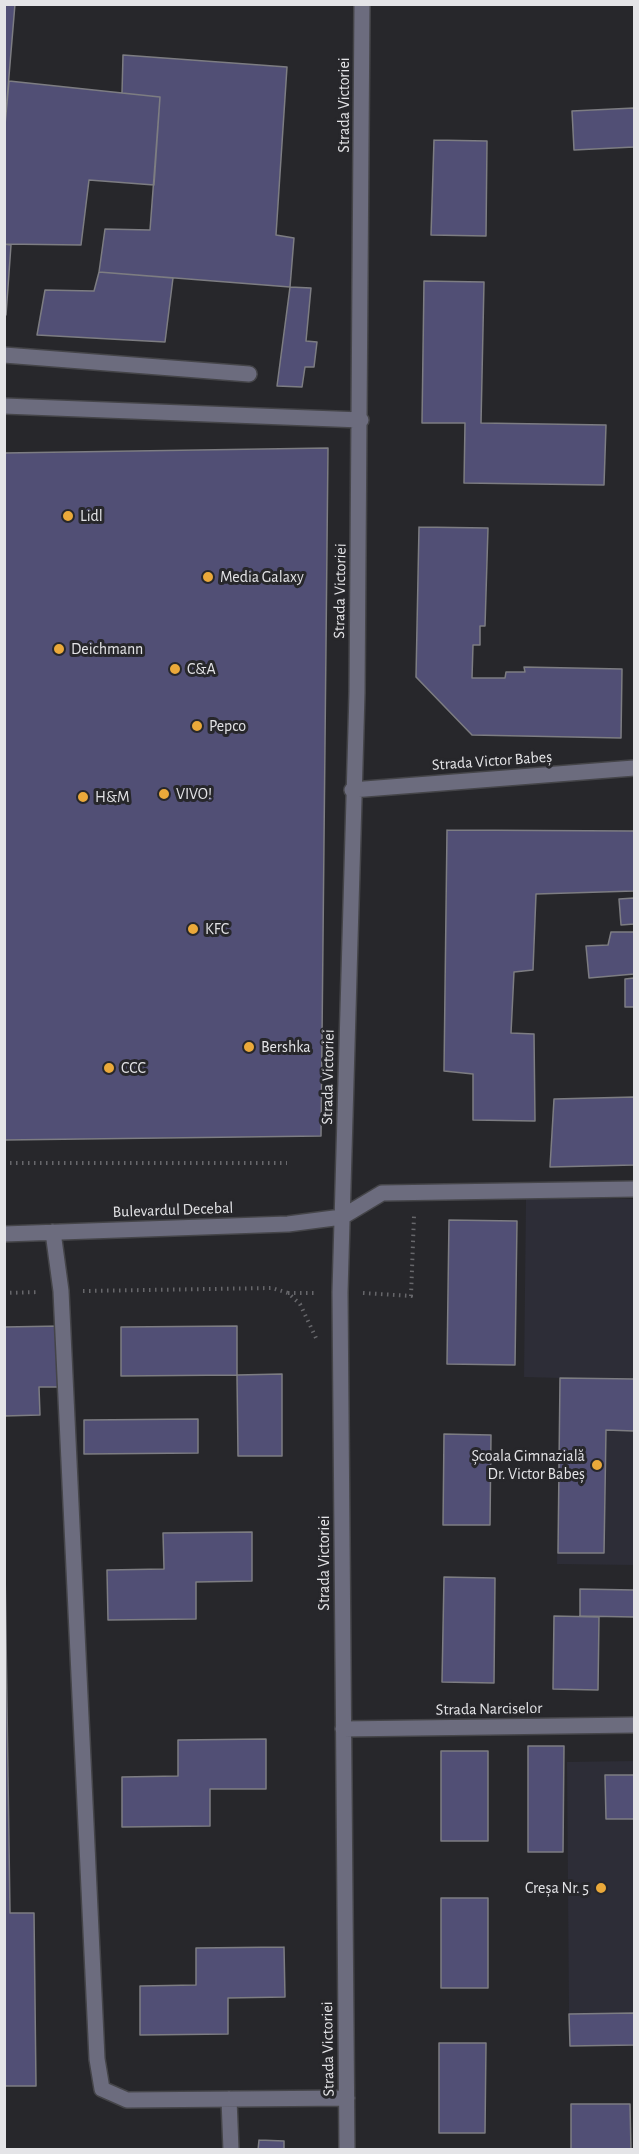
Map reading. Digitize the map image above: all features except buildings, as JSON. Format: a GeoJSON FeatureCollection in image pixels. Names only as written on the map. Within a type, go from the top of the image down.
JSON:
{"type":"FeatureCollection","features":[{"type":"Feature","properties":{"kind":"street","name":"Strada Victoriei"},"geometry":{"type":"LineString","coordinates":[[347,2150],[340,1292],[361,420],[362,4]]}},
{"type":"Feature","properties":{"kind":"street"},"geometry":{"type":"LineString","coordinates":[[4,355],[249,374]]}},
{"type":"Feature","properties":{"kind":"street"},"geometry":{"type":"LineString","coordinates":[[4,406],[361,420]]}},
{"type":"Feature","properties":{"kind":"street","name":"Strada Victor Babeș"},"geometry":{"type":"LineString","coordinates":[[352,790],[634,768]]}},
{"type":"Feature","properties":{"kind":"street"},"geometry":{"type":"LineString","coordinates":[[342,1217],[381,1193],[634,1189]]}},
{"type":"Feature","properties":{"kind":"street","name":"Bulevardul Decebal"},"geometry":{"type":"LineString","coordinates":[[4,1234],[288,1224],[342,1217]]}},
{"type":"Feature","properties":{"kind":"street"},"geometry":{"type":"LineString","coordinates":[[53,1232],[61,1291],[97,2059],[102,2090],[127,2100],[347,2098]]}},
{"type":"Feature","properties":{"kind":"street","name":"Strada Narciselor"},"geometry":{"type":"LineString","coordinates":[[344,1729],[634,1725]]}},
{"type":"Feature","properties":{"kind":"street"},"geometry":{"type":"LineString","coordinates":[[229,2099],[231,2150]]}},
{"type":"Feature","properties":{"kind":"path"},"geometry":{"type":"LineString","coordinates":[[4,1162],[287,1163]]}},
{"type":"Feature","properties":{"kind":"path"},"geometry":{"type":"LineString","coordinates":[[4,1293],[272,1288],[288,1293],[340,1292],[411,1296],[415,1208]]}},
{"type":"Feature","properties":{"kind":"path"},"geometry":{"type":"LineString","coordinates":[[288,1293],[300,1304],[317,1340]]}},
{"type":"Feature","properties":{"kind":"shaded area","name":"Școala Gimnazială Dr. Victor Babeș"},"geometry":{"type":"Polygon","coordinates":[[[526,1198],[634,1199],[634,1565],[557,1564],[560,1378],[524,1377],[526,1198]]]}},
{"type":"Feature","properties":{"kind":"shaded area","name":"Creșa Nr. 5"},"geometry":{"type":"Polygon","coordinates":[[[634,1761],[634,2013],[569,2014],[567,1762],[634,1761]]]}},
{"type":"Feature","properties":{"kind":"place","name":"Lidl"},"geometry":{"type":"Point","coordinates":[68,516]}},
{"type":"Feature","properties":{"kind":"place","name":"Media Galaxy"},"geometry":{"type":"Point","coordinates":[208,577]}},
{"type":"Feature","properties":{"kind":"place","name":"Deichmann"},"geometry":{"type":"Point","coordinates":[59,649]}},
{"type":"Feature","properties":{"kind":"place","name":"C&A"},"geometry":{"type":"Point","coordinates":[175,669]}},
{"type":"Feature","properties":{"kind":"place","name":"Pepco"},"geometry":{"type":"Point","coordinates":[197,726]}},
{"type":"Feature","properties":{"kind":"place","name":"VIVO!"},"geometry":{"type":"Point","coordinates":[164,794]}},
{"type":"Feature","properties":{"kind":"place","name":"H&M"},"geometry":{"type":"Point","coordinates":[83,797]}},
{"type":"Feature","properties":{"kind":"place","name":"KFC"},"geometry":{"type":"Point","coordinates":[193,929]}},
{"type":"Feature","properties":{"kind":"place","name":"Bershka"},"geometry":{"type":"Point","coordinates":[249,1047]}},
{"type":"Feature","properties":{"kind":"place","name":"CCC"},"geometry":{"type":"Point","coordinates":[109,1068]}},
{"type":"Feature","properties":{"kind":"place","name":"Școala Gimnazială Dr. Victor Babeș"},"geometry":{"type":"Point","coordinates":[597,1465]}},
{"type":"Feature","properties":{"kind":"place","name":"Creșa Nr. 5"},"geometry":{"type":"Point","coordinates":[601,1888]}}]}
